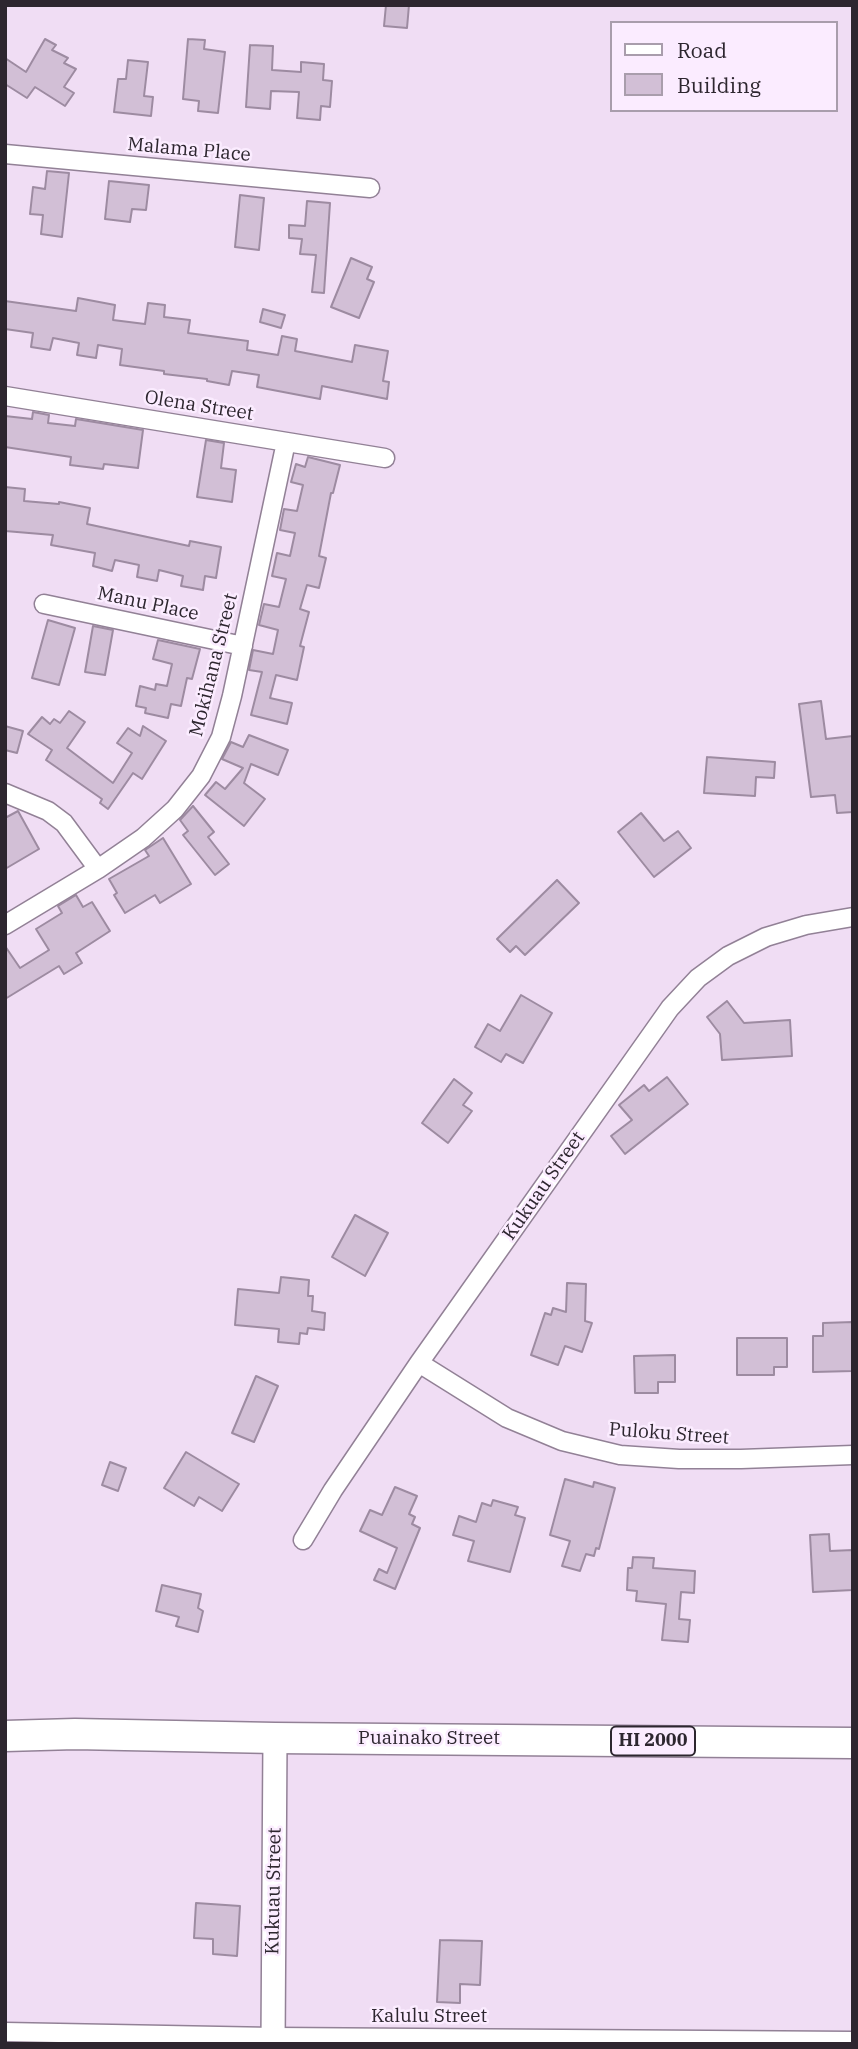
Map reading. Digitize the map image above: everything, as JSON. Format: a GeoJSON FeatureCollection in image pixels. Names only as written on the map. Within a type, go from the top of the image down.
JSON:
{"type":"FeatureCollection","features":[{"type":"Feature","properties":{"kind":"highway","name":"Puainako Street"},"geometry":{"type":"LineString","coordinates":[[5,1736],[853,1743]]}},
{"type":"Feature","properties":{"kind":"street","name":"Malama Place"},"geometry":{"type":"LineString","coordinates":[[5,154],[370,188]]}},
{"type":"Feature","properties":{"kind":"street","name":"Olena Street"},"geometry":{"type":"LineString","coordinates":[[5,396],[385,458]]}},
{"type":"Feature","properties":{"kind":"street","name":"Mokihana Street"},"geometry":{"type":"LineString","coordinates":[[5,925],[98,869],[143,838],[175,809],[201,775],[221,737],[286,442]]}},
{"type":"Feature","properties":{"kind":"street","name":"Manu Place"},"geometry":{"type":"LineString","coordinates":[[44,604],[243,646]]}},
{"type":"Feature","properties":{"kind":"street"},"geometry":{"type":"LineString","coordinates":[[5,793],[47,811],[64,823],[98,869]]}},
{"type":"Feature","properties":{"kind":"street","name":"Kukuau Street"},"geometry":{"type":"LineString","coordinates":[[303,1540],[333,1490],[419,1363],[670,1008],[698,978],[728,956],[766,937],[806,925],[853,917]]}},
{"type":"Feature","properties":{"kind":"street","name":"Puloku Street"},"geometry":{"type":"LineString","coordinates":[[419,1363],[507,1418],[562,1441],[620,1455],[741,1460],[853,1455]]}},
{"type":"Feature","properties":{"kind":"street","name":"Kukuau Street"},"geometry":{"type":"LineString","coordinates":[[273,2040],[275,1738]]}},
{"type":"Feature","properties":{"kind":"street","name":"Kalulu Street"},"geometry":{"type":"LineString","coordinates":[[5,2032],[273,2040],[853,2041]]}},
{"type":"Feature","properties":{"kind":"building"},"geometry":{"type":"Polygon","coordinates":[[[386,5],[409,5],[407,28],[384,26],[386,5]]]}},
{"type":"Feature","properties":{"kind":"building"},"geometry":{"type":"Polygon","coordinates":[[[45,39],[56,45],[52,50],[68,58],[64,63],[76,69],[64,87],[74,93],[65,106],[35,87],[27,98],[5,84],[5,58],[26,72],[45,39]]]}},
{"type":"Feature","properties":{"kind":"building"},"geometry":{"type":"Polygon","coordinates":[[[188,39],[205,40],[204,49],[225,52],[218,113],[198,111],[199,101],[183,99],[188,39]]]}},
{"type":"Feature","properties":{"kind":"building"},"geometry":{"type":"Polygon","coordinates":[[[250,45],[273,46],[272,70],[301,72],[301,62],[324,64],[323,80],[332,81],[330,107],[321,106],[320,120],[297,118],[299,92],[271,91],[270,109],[246,107],[250,45]]]}},
{"type":"Feature","properties":{"kind":"building"},"geometry":{"type":"Polygon","coordinates":[[[128,60],[148,62],[144,96],[153,97],[151,116],[114,112],[118,79],[126,79],[128,60]]]}},
{"type":"Feature","properties":{"kind":"building"},"geometry":{"type":"Polygon","coordinates":[[[47,171],[69,173],[62,237],[41,234],[43,215],[30,214],[33,187],[45,189],[47,171]]]}},
{"type":"Feature","properties":{"kind":"building"},"geometry":{"type":"Polygon","coordinates":[[[109,181],[149,185],[146,210],[132,209],[130,222],[105,219],[109,181]]]}},
{"type":"Feature","properties":{"kind":"building"},"geometry":{"type":"Polygon","coordinates":[[[240,195],[264,198],[259,250],[235,247],[240,195]]]}},
{"type":"Feature","properties":{"kind":"building"},"geometry":{"type":"Polygon","coordinates":[[[307,201],[330,203],[324,293],[312,292],[316,255],[300,254],[302,239],[289,238],[289,225],[305,226],[307,201]]]}},
{"type":"Feature","properties":{"kind":"building"},"geometry":{"type":"Polygon","coordinates":[[[351,258],[372,267],[367,279],[374,282],[359,318],[331,307],[351,258]]]}},
{"type":"Feature","properties":{"kind":"building"},"geometry":{"type":"Polygon","coordinates":[[[78,298],[115,305],[113,320],[145,324],[148,303],[165,305],[164,317],[190,320],[188,333],[248,341],[247,350],[278,355],[282,336],[297,339],[295,351],[352,362],[355,345],[388,351],[383,381],[389,382],[387,399],[322,386],[320,399],[257,387],[259,375],[232,371],[229,385],[207,379],[164,374],[164,371],[120,365],[122,349],[98,345],[96,358],[77,355],[79,343],[53,338],[50,350],[31,347],[33,333],[5,329],[5,301],[76,311],[78,298]]]}},
{"type":"Feature","properties":{"kind":"building"},"geometry":{"type":"Polygon","coordinates":[[[263,309],[285,315],[281,328],[260,322],[263,309]]]}},
{"type":"Feature","properties":{"kind":"building"},"geometry":{"type":"Polygon","coordinates":[[[33,412],[49,415],[48,423],[75,426],[76,419],[143,430],[138,468],[104,464],[103,469],[70,465],[71,457],[5,447],[5,416],[32,419],[33,412]]]}},
{"type":"Feature","properties":{"kind":"building"},"geometry":{"type":"Polygon","coordinates":[[[206,440],[224,443],[221,468],[236,470],[232,502],[197,497],[206,440]]]}},
{"type":"Feature","properties":{"kind":"building"},"geometry":{"type":"Polygon","coordinates":[[[308,457],[340,465],[331,493],[319,556],[326,558],[319,588],[307,585],[300,609],[309,612],[300,646],[304,647],[297,680],[276,675],[270,698],[292,703],[287,724],[251,715],[262,672],[249,670],[253,650],[273,654],[278,630],[259,625],[264,604],[279,607],[286,579],[272,576],[277,553],[290,556],[295,533],[280,530],[284,509],[297,511],[303,485],[291,482],[296,464],[305,467],[308,457]]]}},
{"type":"Feature","properties":{"kind":"building"},"geometry":{"type":"Polygon","coordinates":[[[5,487],[25,489],[24,501],[59,502],[90,508],[87,524],[189,546],[190,541],[221,547],[216,578],[205,576],[203,590],[181,586],[183,576],[159,570],[157,581],[137,577],[139,565],[115,560],[112,571],[93,566],[95,553],[51,545],[53,535],[5,531],[5,487]]]}},
{"type":"Feature","properties":{"kind":"building"},"geometry":{"type":"Polygon","coordinates":[[[48,620],[75,628],[59,685],[32,678],[48,620]]]}},
{"type":"Feature","properties":{"kind":"building"},"geometry":{"type":"Polygon","coordinates":[[[93,626],[113,630],[105,675],[85,672],[93,626]]]}},
{"type":"Feature","properties":{"kind":"building"},"geometry":{"type":"Polygon","coordinates":[[[158,640],[200,649],[192,679],[187,678],[181,706],[171,704],[168,718],[145,713],[146,708],[136,706],[140,686],[155,690],[156,684],[167,686],[172,664],[153,659],[158,640]]]}},
{"type":"Feature","properties":{"kind":"building"},"geometry":{"type":"Polygon","coordinates":[[[821,701],[826,739],[853,736],[853,812],[837,813],[835,795],[811,797],[799,704],[821,701]]]}},
{"type":"Feature","properties":{"kind":"building"},"geometry":{"type":"Polygon","coordinates":[[[69,711],[85,722],[67,748],[113,783],[132,753],[117,743],[128,728],[140,736],[143,726],[166,741],[142,779],[133,773],[108,809],[100,803],[102,799],[46,760],[52,750],[28,734],[42,717],[50,724],[54,719],[60,723],[69,711]]]}},
{"type":"Feature","properties":{"kind":"building"},"geometry":{"type":"Polygon","coordinates":[[[5,726],[23,731],[17,753],[5,750],[5,726]]]}},
{"type":"Feature","properties":{"kind":"building"},"geometry":{"type":"Polygon","coordinates":[[[249,735],[288,750],[278,775],[251,764],[244,783],[265,799],[244,826],[205,795],[216,782],[225,789],[243,768],[222,759],[231,742],[243,747],[249,735]]]}},
{"type":"Feature","properties":{"kind":"building"},"geometry":{"type":"Polygon","coordinates":[[[707,757],[775,762],[774,778],[756,777],[755,796],[704,793],[707,757]]]}},
{"type":"Feature","properties":{"kind":"building"},"geometry":{"type":"Polygon","coordinates":[[[193,806],[214,832],[208,837],[229,864],[215,875],[183,835],[188,831],[180,820],[193,806]]]}},
{"type":"Feature","properties":{"kind":"building"},"geometry":{"type":"Polygon","coordinates":[[[18,811],[39,849],[5,869],[5,818],[18,811]]]}},
{"type":"Feature","properties":{"kind":"building"},"geometry":{"type":"Polygon","coordinates":[[[641,813],[664,841],[678,831],[691,848],[654,877],[618,832],[641,813]]]}},
{"type":"Feature","properties":{"kind":"building"},"geometry":{"type":"Polygon","coordinates":[[[163,838],[191,884],[160,903],[155,895],[125,913],[114,895],[117,893],[109,879],[149,856],[145,850],[163,838]]]}},
{"type":"Feature","properties":{"kind":"building"},"geometry":{"type":"Polygon","coordinates":[[[557,880],[579,903],[525,955],[516,946],[510,952],[497,939],[557,880]]]}},
{"type":"Feature","properties":{"kind":"building"},"geometry":{"type":"Polygon","coordinates":[[[76,895],[83,907],[92,902],[110,931],[76,953],[82,963],[64,974],[59,966],[5,999],[5,946],[20,968],[49,950],[36,929],[62,913],[58,906],[76,895]]]}},
{"type":"Feature","properties":{"kind":"building"},"geometry":{"type":"Polygon","coordinates":[[[521,995],[552,1013],[523,1063],[506,1054],[501,1062],[475,1047],[488,1024],[500,1031],[521,995]]]}},
{"type":"Feature","properties":{"kind":"building"},"geometry":{"type":"Polygon","coordinates":[[[727,1001],[744,1023],[790,1020],[792,1056],[722,1060],[720,1034],[707,1017],[727,1001]]]}},
{"type":"Feature","properties":{"kind":"building"},"geometry":{"type":"Polygon","coordinates":[[[667,1077],[688,1104],[625,1154],[611,1136],[632,1120],[619,1105],[644,1085],[649,1091],[667,1077]]]}},
{"type":"Feature","properties":{"kind":"building"},"geometry":{"type":"Polygon","coordinates":[[[454,1079],[472,1093],[463,1105],[472,1111],[448,1143],[422,1123],[454,1079]]]}},
{"type":"Feature","properties":{"kind":"building"},"geometry":{"type":"Polygon","coordinates":[[[355,1215],[388,1233],[365,1276],[332,1257],[355,1215]]]}},
{"type":"Feature","properties":{"kind":"building"},"geometry":{"type":"Polygon","coordinates":[[[281,1277],[309,1280],[308,1296],[313,1296],[312,1311],[325,1313],[324,1330],[308,1328],[307,1334],[300,1333],[299,1344],[278,1342],[279,1329],[235,1325],[238,1289],[279,1293],[281,1277]]]}},
{"type":"Feature","properties":{"kind":"building"},"geometry":{"type":"Polygon","coordinates":[[[567,1283],[586,1284],[585,1321],[592,1323],[582,1352],[565,1346],[558,1365],[531,1355],[545,1313],[551,1315],[553,1308],[566,1312],[567,1283]]]}},
{"type":"Feature","properties":{"kind":"building"},"geometry":{"type":"Polygon","coordinates":[[[853,1322],[853,1371],[813,1372],[813,1336],[823,1336],[823,1323],[853,1322]]]}},
{"type":"Feature","properties":{"kind":"building"},"geometry":{"type":"Polygon","coordinates":[[[737,1338],[787,1338],[787,1367],[774,1367],[774,1375],[737,1375],[737,1338]]]}},
{"type":"Feature","properties":{"kind":"building"},"geometry":{"type":"Polygon","coordinates":[[[675,1355],[675,1382],[658,1382],[658,1393],[635,1393],[634,1356],[675,1355]]]}},
{"type":"Feature","properties":{"kind":"building"},"geometry":{"type":"Polygon","coordinates":[[[256,1376],[278,1386],[254,1442],[232,1433],[256,1376]]]}},
{"type":"Feature","properties":{"kind":"building"},"geometry":{"type":"Polygon","coordinates":[[[186,1452],[239,1484],[222,1511],[199,1497],[194,1506],[164,1488],[186,1452]]]}},
{"type":"Feature","properties":{"kind":"building"},"geometry":{"type":"Polygon","coordinates":[[[110,1462],[126,1468],[118,1491],[102,1485],[110,1462]]]}},
{"type":"Feature","properties":{"kind":"building"},"geometry":{"type":"Polygon","coordinates":[[[565,1479],[593,1487],[594,1482],[615,1488],[599,1549],[596,1548],[594,1556],[586,1554],[580,1571],[562,1566],[570,1541],[550,1535],[565,1479]]]}},
{"type":"Feature","properties":{"kind":"building"},"geometry":{"type":"Polygon","coordinates":[[[395,1487],[417,1496],[409,1514],[415,1517],[412,1524],[420,1528],[395,1589],[374,1580],[379,1569],[387,1573],[397,1548],[360,1531],[370,1510],[382,1515],[395,1487]]]}},
{"type":"Feature","properties":{"kind":"building"},"geometry":{"type":"Polygon","coordinates":[[[493,1500],[518,1507],[515,1515],[525,1518],[510,1572],[468,1561],[474,1541],[453,1535],[459,1516],[476,1522],[482,1503],[491,1506],[493,1500]]]}},
{"type":"Feature","properties":{"kind":"building"},"geometry":{"type":"Polygon","coordinates":[[[829,1534],[830,1551],[853,1550],[853,1590],[813,1592],[810,1535],[829,1534]]]}},
{"type":"Feature","properties":{"kind":"building"},"geometry":{"type":"Polygon","coordinates":[[[633,1557],[654,1558],[653,1568],[695,1571],[694,1593],[681,1592],[679,1619],[690,1620],[688,1642],[662,1640],[666,1604],[636,1601],[637,1591],[627,1590],[628,1568],[632,1568],[633,1557]]]}},
{"type":"Feature","properties":{"kind":"building"},"geometry":{"type":"Polygon","coordinates":[[[162,1585],[201,1594],[198,1608],[203,1611],[198,1632],[176,1626],[179,1617],[156,1611],[162,1585]]]}},
{"type":"Feature","properties":{"kind":"building"},"geometry":{"type":"Polygon","coordinates":[[[196,1903],[240,1906],[237,1956],[213,1954],[213,1939],[194,1938],[196,1903]]]}},
{"type":"Feature","properties":{"kind":"building"},"geometry":{"type":"Polygon","coordinates":[[[440,1940],[482,1941],[480,1985],[460,1984],[460,2003],[437,2002],[440,1940]]]}}]}
